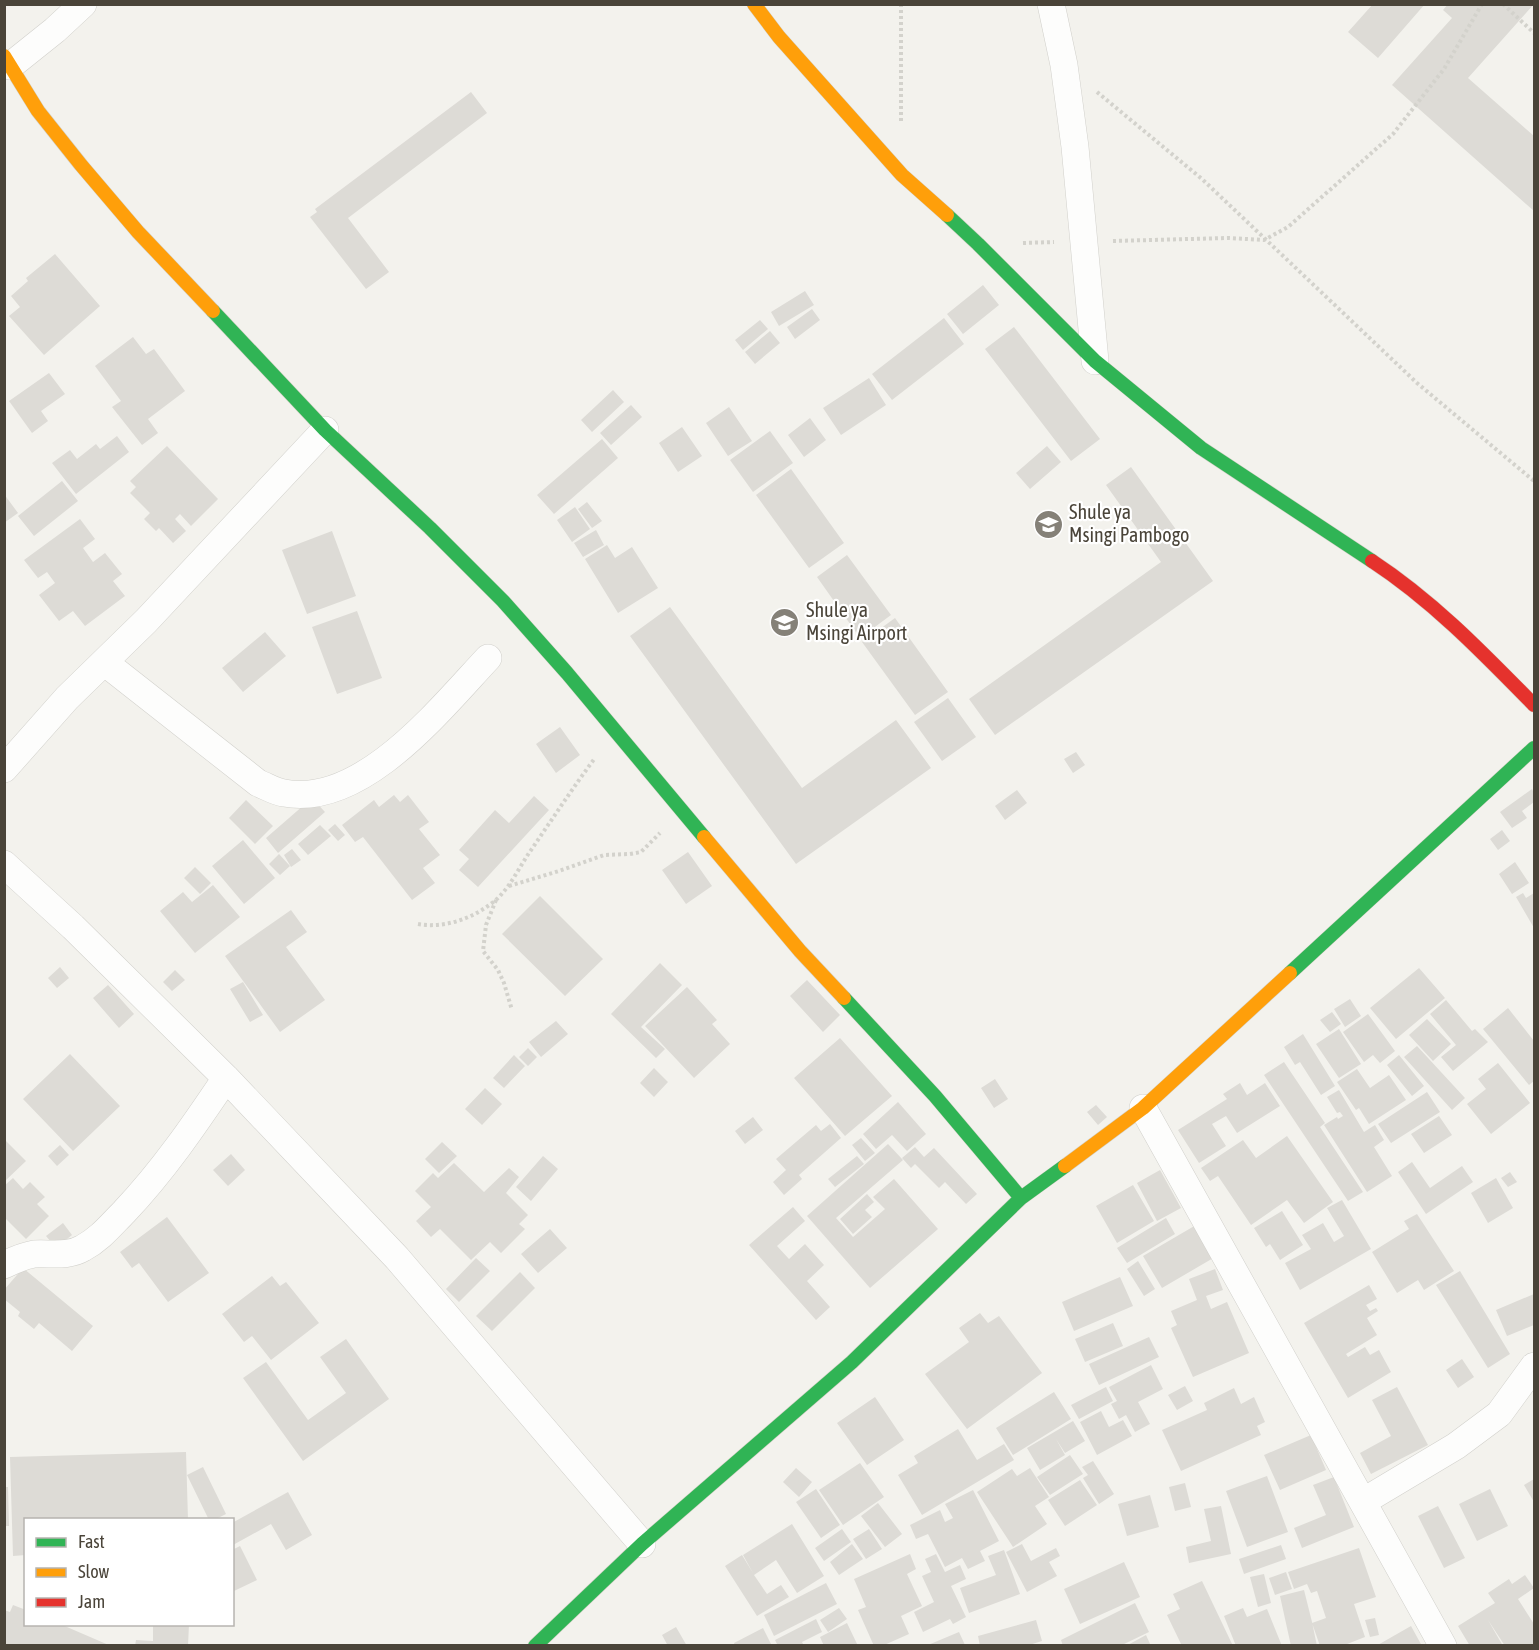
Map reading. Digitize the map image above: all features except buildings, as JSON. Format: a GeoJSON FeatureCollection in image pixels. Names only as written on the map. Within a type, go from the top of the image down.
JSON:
{"type":"FeatureCollection","features":[{"type":"Feature","properties":{"kind":"street"},"geometry":{"type":"LineString","coordinates":[[83,4],[55,30],[7,61],[38,111],[138,232],[325,430],[430,528],[503,602],[567,673],[800,951],[935,1096],[1021,1198]]}},
{"type":"Feature","properties":{"kind":"street"},"geometry":{"type":"LineString","coordinates":[[754,4],[779,37],[902,175],[978,244],[1095,361],[1201,448],[1400,579],[1465,636],[1534,705]]}},
{"type":"Feature","properties":{"kind":"street"},"geometry":{"type":"LineString","coordinates":[[1051,4],[1064,65],[1075,147],[1082,242],[1095,361]]}},
{"type":"Feature","properties":{"kind":"street"},"geometry":{"type":"LineString","coordinates":[[4,769],[68,698],[154,612],[325,430]]}},
{"type":"Feature","properties":{"kind":"street"},"geometry":{"type":"LineString","coordinates":[[104,662],[258,783],[284,793],[314,793],[344,785],[374,769],[437,712],[489,658]]}},
{"type":"Feature","properties":{"kind":"street"},"geometry":{"type":"LineString","coordinates":[[535,1646],[642,1544],[852,1362],[1021,1198],[1143,1108],[1534,748]]}},
{"type":"Feature","properties":{"kind":"street"},"geometry":{"type":"LineString","coordinates":[[4,864],[73,927],[226,1077],[397,1258],[642,1544]]}},
{"type":"Feature","properties":{"kind":"street"},"geometry":{"type":"LineString","coordinates":[[4,1266],[16,1259],[34,1254],[62,1254],[81,1250],[101,1236],[180,1146],[226,1077]]}},
{"type":"Feature","properties":{"kind":"street"},"geometry":{"type":"LineString","coordinates":[[1143,1108],[1443,1646]]}},
{"type":"Feature","properties":{"kind":"street"},"geometry":{"type":"LineString","coordinates":[[1364,1502],[1456,1446],[1499,1414],[1534,1366]]}},
{"type":"Feature","properties":{"kind":"path"},"geometry":{"type":"LineString","coordinates":[[901,4],[901,129]]}},
{"type":"Feature","properties":{"kind":"path"},"geometry":{"type":"LineString","coordinates":[[978,244],[1228,238],[1264,240],[1288,227],[1393,135],[1444,69],[1482,4]]}},
{"type":"Feature","properties":{"kind":"path"},"geometry":{"type":"LineString","coordinates":[[1503,4],[1534,33]]}},
{"type":"Feature","properties":{"kind":"path"},"geometry":{"type":"LineString","coordinates":[[1064,65],[1202,179],[1264,240],[1307,277],[1364,335],[1417,383],[1534,481]]}},
{"type":"Feature","properties":{"kind":"path"},"geometry":{"type":"LineString","coordinates":[[418,924],[434,927],[453,923],[477,912],[496,899],[508,886],[566,799],[616,732]]}},
{"type":"Feature","properties":{"kind":"path"},"geometry":{"type":"LineString","coordinates":[[508,886],[604,855],[641,852],[663,831],[681,809]]}},
{"type":"Feature","properties":{"kind":"path"},"geometry":{"type":"LineString","coordinates":[[496,899],[486,925],[483,951],[501,976],[512,1010]]}},
{"type":"Feature","properties":{"kind":"traffic: fast"},"geometry":{"type":"LineString","coordinates":[[947,215],[1095,361],[1201,448],[1372,561]]}},
{"type":"Feature","properties":{"kind":"traffic: fast"},"geometry":{"type":"LineString","coordinates":[[213,311],[325,430],[430,528],[503,601],[567,673],[704,837]]}},
{"type":"Feature","properties":{"kind":"traffic: fast"},"geometry":{"type":"LineString","coordinates":[[1290,973],[1534,748]]}},
{"type":"Feature","properties":{"kind":"traffic: fast"},"geometry":{"type":"LineString","coordinates":[[844,998],[935,1096],[1021,1198]]}},
{"type":"Feature","properties":{"kind":"traffic: fast"},"geometry":{"type":"LineString","coordinates":[[535,1646],[642,1544],[852,1362],[1021,1198],[1065,1166]]}},
{"type":"Feature","properties":{"kind":"traffic: slow"},"geometry":{"type":"LineString","coordinates":[[754,4],[779,37],[902,175],[947,215]]}},
{"type":"Feature","properties":{"kind":"traffic: slow"},"geometry":{"type":"LineString","coordinates":[[4,56],[38,111],[81,165],[138,232],[213,311]]}},
{"type":"Feature","properties":{"kind":"traffic: slow"},"geometry":{"type":"LineString","coordinates":[[704,837],[800,951],[844,998]]}},
{"type":"Feature","properties":{"kind":"traffic: slow"},"geometry":{"type":"LineString","coordinates":[[1065,1166],[1143,1108],[1290,973]]}},
{"type":"Feature","properties":{"kind":"traffic: jam"},"geometry":{"type":"LineString","coordinates":[[1372,561],[1437,610],[1534,705]]}},
{"type":"Feature","properties":{"kind":"place","name":"Shule ya Msingi Pambogo"},"geometry":{"type":"Point","coordinates":[1048,524]}},
{"type":"Feature","properties":{"kind":"place","name":"Shule ya Msingi Airport"},"geometry":{"type":"Point","coordinates":[785,622]}}]}
